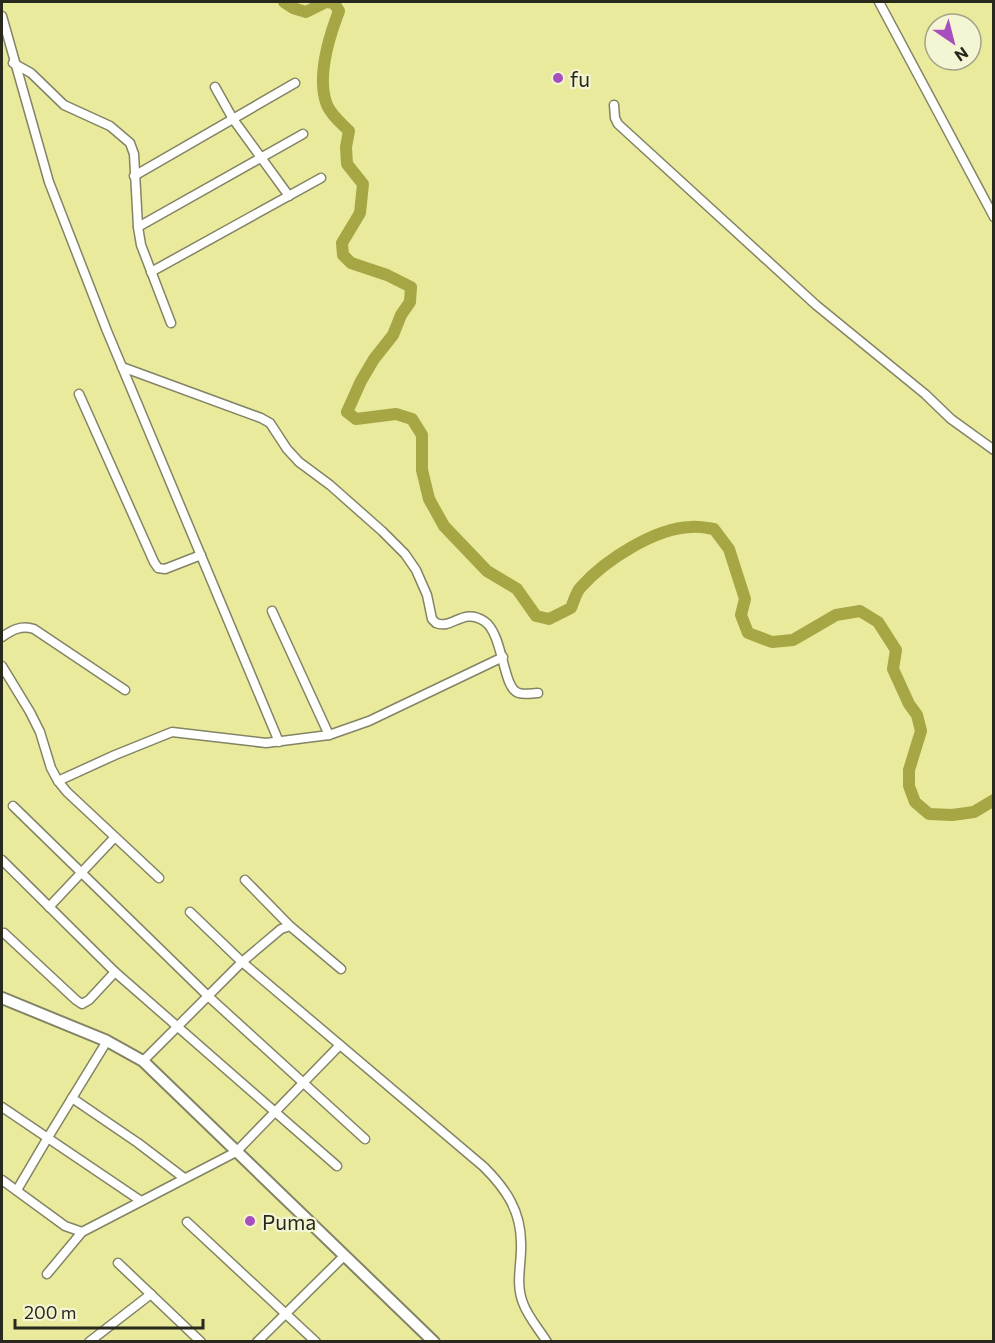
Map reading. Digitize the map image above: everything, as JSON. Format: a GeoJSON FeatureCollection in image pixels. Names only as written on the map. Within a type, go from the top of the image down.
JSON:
{"type":"FeatureCollection","features":[{"type":"Feature","properties":{"kind":"main road"},"geometry":{"type":"LineString","coordinates":[[2,998],[107,1041],[143,1061],[434,1341]]}},
{"type":"Feature","properties":{"kind":"street"},"geometry":{"type":"LineString","coordinates":[[879,2],[993,217]]}},
{"type":"Feature","properties":{"kind":"street"},"geometry":{"type":"LineString","coordinates":[[2,16],[49,182],[122,367],[279,742]]}},
{"type":"Feature","properties":{"kind":"street"},"geometry":{"type":"LineString","coordinates":[[14,63],[31,73],[64,105],[110,126],[121,133],[129,143],[134,154],[141,245],[171,323]]}},
{"type":"Feature","properties":{"kind":"street"},"geometry":{"type":"LineString","coordinates":[[134,176],[295,82]]}},
{"type":"Feature","properties":{"kind":"street"},"geometry":{"type":"LineString","coordinates":[[215,87],[233,118],[289,196]]}},
{"type":"Feature","properties":{"kind":"street"},"geometry":{"type":"LineString","coordinates":[[614,105],[618,124],[816,305],[916,387],[951,419],[993,450]]}},
{"type":"Feature","properties":{"kind":"street"},"geometry":{"type":"LineString","coordinates":[[138,227],[303,134]]}},
{"type":"Feature","properties":{"kind":"street"},"geometry":{"type":"LineString","coordinates":[[151,272],[321,178]]}},
{"type":"Feature","properties":{"kind":"street"},"geometry":{"type":"LineString","coordinates":[[122,367],[270,423],[287,449],[299,462],[344,496],[405,554],[416,570],[427,595],[432,619],[436,623],[446,624],[466,615],[477,617],[493,629],[509,683],[515,691],[538,693]]}},
{"type":"Feature","properties":{"kind":"street"},"geometry":{"type":"LineString","coordinates":[[80,394],[158,568],[165,569],[201,555]]}},
{"type":"Feature","properties":{"kind":"street"},"geometry":{"type":"LineString","coordinates":[[272,611],[329,735]]}},
{"type":"Feature","properties":{"kind":"street"},"geometry":{"type":"LineString","coordinates":[[2,637],[17,628],[26,626],[34,629],[125,690]]}},
{"type":"Feature","properties":{"kind":"street"},"geometry":{"type":"LineString","coordinates":[[58,781],[172,732],[259,742],[279,742],[329,735],[369,721],[502,657]]}},
{"type":"Feature","properties":{"kind":"street"},"geometry":{"type":"LineString","coordinates":[[2,666],[30,712],[58,781],[159,878]]}},
{"type":"Feature","properties":{"kind":"street"},"geometry":{"type":"LineString","coordinates":[[13,806],[208,996],[365,1138]]}},
{"type":"Feature","properties":{"kind":"street"},"geometry":{"type":"LineString","coordinates":[[49,907],[114,837]]}},
{"type":"Feature","properties":{"kind":"street"},"geometry":{"type":"LineString","coordinates":[[2,860],[115,972],[337,1166]]}},
{"type":"Feature","properties":{"kind":"street"},"geometry":{"type":"LineString","coordinates":[[245,880],[290,926],[341,969]]}},
{"type":"Feature","properties":{"kind":"street"},"geometry":{"type":"LineString","coordinates":[[190,912],[242,962],[484,1167],[500,1184],[513,1202],[518,1218],[521,1243],[518,1275],[522,1302],[547,1341]]}},
{"type":"Feature","properties":{"kind":"street"},"geometry":{"type":"LineString","coordinates":[[143,1061],[242,962],[281,929],[290,926]]}},
{"type":"Feature","properties":{"kind":"street"},"geometry":{"type":"LineString","coordinates":[[4,933],[82,1004],[89,1000],[115,972]]}},
{"type":"Feature","properties":{"kind":"street"},"geometry":{"type":"LineString","coordinates":[[17,1190],[107,1041]]}},
{"type":"Feature","properties":{"kind":"street"},"geometry":{"type":"LineString","coordinates":[[47,1275],[82,1232],[236,1152],[340,1045]]}},
{"type":"Feature","properties":{"kind":"street"},"geometry":{"type":"LineString","coordinates":[[72,1098],[184,1178]]}},
{"type":"Feature","properties":{"kind":"street"},"geometry":{"type":"LineString","coordinates":[[2,1107],[141,1201]]}},
{"type":"Feature","properties":{"kind":"street"},"geometry":{"type":"LineString","coordinates":[[2,1180],[65,1226],[82,1232]]}},
{"type":"Feature","properties":{"kind":"street"},"geometry":{"type":"LineString","coordinates":[[187,1222],[284,1314],[316,1341]]}},
{"type":"Feature","properties":{"kind":"street"},"geometry":{"type":"LineString","coordinates":[[257,1341],[344,1256]]}},
{"type":"Feature","properties":{"kind":"street"},"geometry":{"type":"LineString","coordinates":[[118,1263],[201,1341]]}},
{"type":"Feature","properties":{"kind":"street"},"geometry":{"type":"LineString","coordinates":[[89,1341],[151,1294]]}},
{"type":"Feature","properties":{"kind":"green space"},"geometry":{"type":"Polygon","coordinates":[[[2,2],[993,2],[993,1341],[2,1342],[2,2]]]}},
{"type":"Feature","properties":{"kind":"waterway"},"geometry":{"type":"LineString","coordinates":[[284,2],[306,12],[326,2],[334,3],[339,11],[325,57],[324,94],[331,112],[349,131],[346,147],[347,164],[363,184],[360,213],[342,243],[343,255],[351,263],[387,275],[411,287],[410,302],[401,315],[393,335],[374,359],[361,381],[347,412],[356,419],[396,414],[412,419],[422,435],[422,470],[429,499],[444,526],[487,571],[517,589],[536,616],[549,619],[571,608],[579,589],[603,566],[631,547],[677,529],[697,527],[714,529],[729,549],[745,599],[741,615],[748,633],[772,642],[793,640],[836,615],[860,611],[878,622],[896,650],[893,669],[909,704],[917,715],[921,731],[909,770],[909,786],[915,802],[929,814],[952,815],[974,812],[994,800]]}},
{"type":"Feature","properties":{"kind":"place","name":"fu"},"geometry":{"type":"Point","coordinates":[558,78]}},
{"type":"Feature","properties":{"kind":"place","name":"Puma"},"geometry":{"type":"Point","coordinates":[250,1221]}}]}
